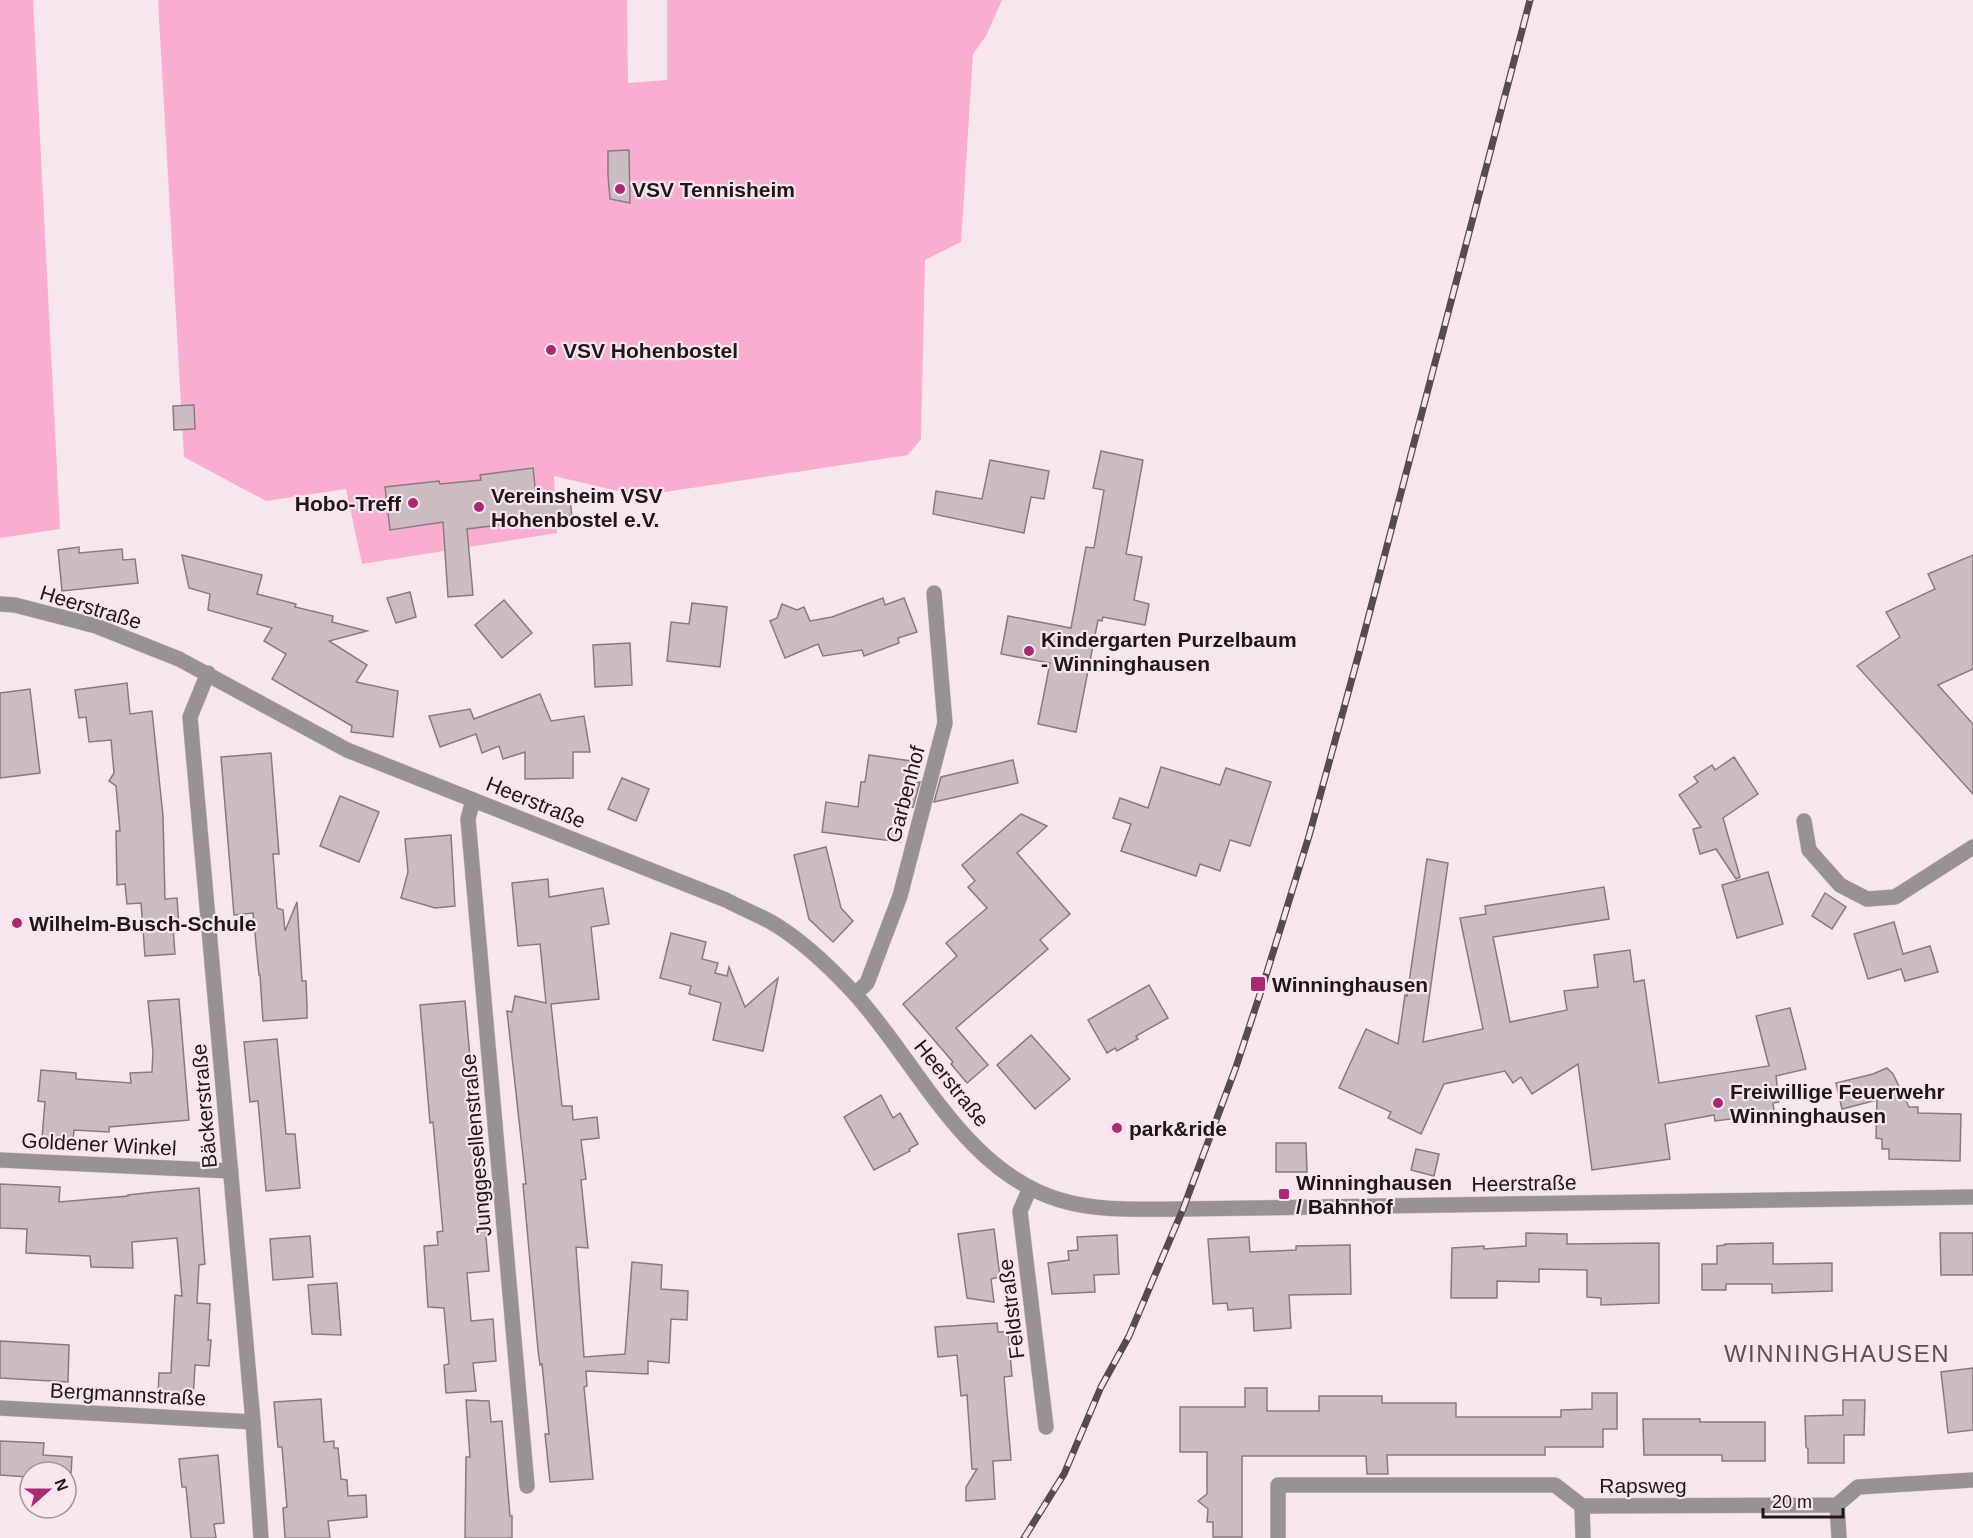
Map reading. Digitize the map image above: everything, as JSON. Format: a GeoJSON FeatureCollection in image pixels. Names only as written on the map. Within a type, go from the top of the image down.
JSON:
{"type":"FeatureCollection","features":[{"type":"Feature","properties":{"kind":"street","name":"Garbenhof"},"geometry":{"type":"LineString","coordinates":[[855,994],[867,983],[900,896],[945,723],[934,593]]}},
{"type":"Feature","properties":{"kind":"street","name":"Heerstraße"},"geometry":{"type":"LineString","coordinates":[[0,603],[96,626],[179,658],[347,750],[726,900],[773,923],[816,956],[855,994],[960,1130],[999,1168],[1030,1188],[1060,1200],[1098,1207],[1160,1209],[1973,1197]]}},
{"type":"Feature","properties":{"kind":"street","name":"Bäckerstraße"},"geometry":{"type":"LineString","coordinates":[[208,673],[190,717],[253,1422],[261,1538]]}},
{"type":"Feature","properties":{"kind":"street","name":"Junggesellenstraße"},"geometry":{"type":"LineString","coordinates":[[473,800],[468,819],[527,1486]]}},
{"type":"Feature","properties":{"kind":"street"},"geometry":{"type":"LineString","coordinates":[[1804,821],[1809,850],[1840,885],[1867,899],[1895,897],[1973,848]]}},
{"type":"Feature","properties":{"kind":"street","name":"Goldener Winkel"},"geometry":{"type":"LineString","coordinates":[[0,1160],[231,1171]]}},
{"type":"Feature","properties":{"kind":"street","name":"Feldstraße"},"geometry":{"type":"LineString","coordinates":[[1030,1188],[1020,1211],[1046,1427]]}},
{"type":"Feature","properties":{"kind":"street","name":"Bergmannstraße"},"geometry":{"type":"LineString","coordinates":[[0,1408],[253,1422]]}},
{"type":"Feature","properties":{"kind":"street"},"geometry":{"type":"LineString","coordinates":[[1839,1538],[1837,1505],[1858,1487],[1973,1480]]}},
{"type":"Feature","properties":{"kind":"street","name":"Rapsweg"},"geometry":{"type":"LineString","coordinates":[[1278,1538],[1278,1485],[1555,1485],[1582,1506],[1837,1505]]}},
{"type":"Feature","properties":{"kind":"street"},"geometry":{"type":"LineString","coordinates":[[1582,1506],[1583,1538]]}},
{"type":"Feature","properties":{"kind":"shaded area"},"geometry":{"type":"Polygon","coordinates":[[[0,0],[33,0],[60,529],[0,538],[0,0]]]}},
{"type":"Feature","properties":{"kind":"shaded area","name":"VSV Hohenbostel"},"geometry":{"type":"Polygon","coordinates":[[[158,0],[627,0],[628,83],[667,80],[667,0],[1002,0],[986,36],[973,54],[961,242],[925,260],[921,439],[908,455],[639,496],[554,476],[557,533],[362,564],[346,489],[266,501],[184,457],[158,0]]]}},
{"type":"Feature","properties":{"kind":"building","name":"VSV Tennisheim"},"geometry":{"type":"Polygon","coordinates":[[[629,150],[630,203],[610,199],[608,175],[608,151],[629,150]]]}},
{"type":"Feature","properties":{"kind":"building"},"geometry":{"type":"Polygon","coordinates":[[[194,405],[195,429],[174,430],[173,406],[194,405]]]}},
{"type":"Feature","properties":{"kind":"building"},"geometry":{"type":"Polygon","coordinates":[[[1101,451],[1143,460],[1126,554],[1142,557],[1134,600],[1149,604],[1145,625],[1103,617],[1102,621],[1098,620],[1076,732],[1038,724],[1050,663],[1001,654],[1008,616],[1071,628],[1086,547],[1094,548],[1104,490],[1093,488],[1101,451]]]}},
{"type":"Feature","properties":{"kind":"building"},"geometry":{"type":"Polygon","coordinates":[[[990,460],[1049,471],[1044,499],[1031,497],[1024,533],[933,514],[936,491],[982,499],[990,460]]]}},
{"type":"Feature","properties":{"kind":"building","name":"Vereinsheim VSV Hohenbostel e.V."},"geometry":{"type":"Polygon","coordinates":[[[533,468],[536,496],[569,492],[572,516],[467,529],[473,595],[448,597],[443,522],[390,530],[385,487],[439,481],[440,484],[481,480],[480,475],[533,468]]]}},
{"type":"Feature","properties":{"kind":"building"},"geometry":{"type":"Polygon","coordinates":[[[79,547],[79,553],[122,549],[123,560],[135,559],[138,583],[62,591],[58,550],[79,547]]]}},
{"type":"Feature","properties":{"kind":"building"},"geometry":{"type":"Polygon","coordinates":[[[182,555],[262,575],[257,594],[296,604],[295,607],[333,616],[332,622],[367,631],[329,641],[367,665],[356,682],[398,691],[393,737],[351,732],[352,726],[272,679],[286,654],[264,641],[272,628],[208,610],[210,594],[189,588],[182,555]]]}},
{"type":"Feature","properties":{"kind":"building"},"geometry":{"type":"Polygon","coordinates":[[[1973,555],[1973,669],[1938,685],[1973,724],[1973,794],[1857,666],[1900,637],[1886,612],[1935,589],[1928,574],[1973,555]]]}},
{"type":"Feature","properties":{"kind":"building"},"geometry":{"type":"Polygon","coordinates":[[[410,592],[416,617],[396,623],[387,598],[410,592]]]}},
{"type":"Feature","properties":{"kind":"building"},"geometry":{"type":"Polygon","coordinates":[[[883,598],[885,605],[904,598],[917,632],[898,638],[899,643],[864,656],[862,650],[823,656],[818,644],[785,658],[770,621],[777,618],[782,604],[797,610],[804,607],[810,621],[832,617],[883,598]]]}},
{"type":"Feature","properties":{"kind":"building"},"geometry":{"type":"Polygon","coordinates":[[[504,600],[532,633],[502,658],[475,625],[504,600]]]}},
{"type":"Feature","properties":{"kind":"building"},"geometry":{"type":"Polygon","coordinates":[[[692,603],[727,607],[720,667],[667,661],[671,622],[689,624],[692,603]]]}},
{"type":"Feature","properties":{"kind":"building"},"geometry":{"type":"Polygon","coordinates":[[[630,643],[632,685],[595,687],[593,645],[630,643]]]}},
{"type":"Feature","properties":{"kind":"building"},"geometry":{"type":"Polygon","coordinates":[[[127,683],[130,714],[152,711],[163,816],[165,899],[177,898],[179,926],[173,927],[175,954],[145,956],[141,903],[127,904],[125,884],[117,885],[116,831],[120,831],[116,786],[109,781],[114,773],[111,740],[89,742],[86,717],[79,718],[75,690],[127,683]]]}},
{"type":"Feature","properties":{"kind":"building"},"geometry":{"type":"Polygon","coordinates":[[[30,689],[40,773],[0,778],[0,693],[30,689]]]}},
{"type":"Feature","properties":{"kind":"building"},"geometry":{"type":"Polygon","coordinates":[[[540,694],[551,721],[584,716],[590,752],[573,752],[573,778],[525,779],[525,752],[503,759],[499,746],[482,753],[476,734],[440,747],[429,716],[470,709],[474,719],[540,694]]]}},
{"type":"Feature","properties":{"kind":"building"},"geometry":{"type":"Polygon","coordinates":[[[271,753],[279,854],[273,854],[277,908],[283,910],[285,931],[297,902],[302,981],[306,981],[307,1018],[263,1021],[253,913],[234,915],[221,757],[271,753]]]}},
{"type":"Feature","properties":{"kind":"building"},"geometry":{"type":"Polygon","coordinates":[[[869,755],[911,761],[908,785],[920,782],[913,807],[904,809],[900,842],[822,832],[826,802],[858,807],[861,782],[865,782],[869,755]]]}},
{"type":"Feature","properties":{"kind":"building"},"geometry":{"type":"Polygon","coordinates":[[[1734,757],[1758,794],[1723,818],[1740,877],[1736,879],[1716,849],[1700,854],[1693,829],[1701,827],[1679,795],[1698,782],[1694,777],[1712,765],[1715,770],[1734,757]]]}},
{"type":"Feature","properties":{"kind":"building"},"geometry":{"type":"Polygon","coordinates":[[[1013,760],[1018,783],[934,802],[941,777],[1013,760]]]}},
{"type":"Feature","properties":{"kind":"building"},"geometry":{"type":"Polygon","coordinates":[[[1161,767],[1220,785],[1226,768],[1271,782],[1250,846],[1230,840],[1220,871],[1200,864],[1196,876],[1121,851],[1131,824],[1113,818],[1120,798],[1148,808],[1161,767]]]}},
{"type":"Feature","properties":{"kind":"building"},"geometry":{"type":"Polygon","coordinates":[[[622,778],[649,789],[636,821],[608,809],[622,778]]]}},
{"type":"Feature","properties":{"kind":"building"},"geometry":{"type":"Polygon","coordinates":[[[340,796],[379,812],[359,862],[320,846],[340,796]]]}},
{"type":"Feature","properties":{"kind":"building"},"geometry":{"type":"Polygon","coordinates":[[[1021,814],[1047,826],[1017,853],[1070,914],[1040,940],[1048,949],[956,1028],[988,1065],[967,1083],[951,1064],[953,1062],[903,1004],[957,956],[946,943],[987,908],[968,887],[975,881],[962,865],[1021,814]]]}},
{"type":"Feature","properties":{"kind":"building"},"geometry":{"type":"Polygon","coordinates":[[[451,835],[455,906],[435,908],[401,898],[408,872],[405,839],[451,835]]]}},
{"type":"Feature","properties":{"kind":"building"},"geometry":{"type":"Polygon","coordinates":[[[826,847],[841,908],[853,921],[833,942],[809,919],[794,855],[826,847]]]}},
{"type":"Feature","properties":{"kind":"building"},"geometry":{"type":"Polygon","coordinates":[[[1427,859],[1448,863],[1423,1042],[1483,1029],[1460,918],[1486,914],[1485,906],[1604,887],[1609,919],[1493,937],[1510,1022],[1567,1010],[1564,991],[1598,987],[1594,955],[1630,950],[1634,982],[1644,980],[1659,1083],[1769,1066],[1756,1016],[1790,1008],[1806,1069],[1776,1076],[1779,1102],[1773,1103],[1775,1117],[1740,1122],[1739,1118],[1715,1121],[1714,1115],[1665,1124],[1670,1159],[1592,1170],[1578,1064],[1532,1094],[1521,1077],[1513,1083],[1505,1071],[1444,1084],[1421,1134],[1388,1118],[1391,1112],[1339,1088],[1366,1029],[1398,1044],[1427,859]]]}},
{"type":"Feature","properties":{"kind":"building"},"geometry":{"type":"Polygon","coordinates":[[[1768,872],[1783,924],[1737,938],[1722,885],[1768,872]]]}},
{"type":"Feature","properties":{"kind":"building"},"geometry":{"type":"Polygon","coordinates":[[[548,879],[549,897],[603,888],[609,924],[591,927],[599,999],[551,1004],[562,1106],[572,1106],[573,1120],[597,1117],[599,1138],[581,1140],[586,1179],[581,1180],[588,1248],[576,1247],[584,1357],[625,1354],[632,1262],[662,1265],[661,1289],[688,1291],[687,1320],[671,1319],[669,1363],[648,1361],[648,1374],[586,1371],[587,1386],[584,1387],[593,1479],[550,1482],[545,1434],[549,1434],[542,1364],[540,1365],[538,1350],[523,1184],[526,1184],[507,1011],[512,1012],[515,996],[546,1003],[540,944],[518,946],[512,883],[548,879]]]}},
{"type":"Feature","properties":{"kind":"building"},"geometry":{"type":"Polygon","coordinates":[[[1825,893],[1846,907],[1832,929],[1812,916],[1825,893]]]}},
{"type":"Feature","properties":{"kind":"building"},"geometry":{"type":"Polygon","coordinates":[[[1894,922],[1903,954],[1930,946],[1938,972],[1905,981],[1901,969],[1868,979],[1854,934],[1894,922]]]}},
{"type":"Feature","properties":{"kind":"building"},"geometry":{"type":"Polygon","coordinates":[[[671,933],[706,942],[702,959],[718,963],[715,973],[727,976],[729,967],[745,1007],[778,978],[763,1051],[713,1040],[721,1003],[689,994],[691,986],[660,978],[671,933]]]}},
{"type":"Feature","properties":{"kind":"building"},"geometry":{"type":"Polygon","coordinates":[[[1149,985],[1168,1018],[1136,1036],[1138,1039],[1117,1051],[1115,1048],[1107,1053],[1088,1020],[1149,985]]]}},
{"type":"Feature","properties":{"kind":"building"},"geometry":{"type":"Polygon","coordinates":[[[179,999],[189,1120],[109,1127],[109,1132],[74,1130],[73,1140],[42,1138],[45,1102],[38,1101],[41,1070],[76,1073],[76,1079],[131,1083],[130,1073],[152,1072],[153,1052],[148,1001],[179,999]]]}},
{"type":"Feature","properties":{"kind":"building"},"geometry":{"type":"Polygon","coordinates":[[[465,1001],[489,1271],[467,1273],[471,1321],[493,1319],[496,1361],[473,1363],[476,1391],[446,1393],[444,1365],[449,1364],[444,1308],[428,1307],[424,1246],[438,1245],[437,1232],[443,1231],[433,1122],[430,1123],[420,1005],[465,1001]]]}},
{"type":"Feature","properties":{"kind":"building"},"geometry":{"type":"Polygon","coordinates":[[[1031,1035],[1070,1079],[1035,1109],[997,1065],[1031,1035]]]}},
{"type":"Feature","properties":{"kind":"building"},"geometry":{"type":"Polygon","coordinates":[[[277,1039],[286,1134],[295,1134],[300,1188],[266,1191],[258,1101],[250,1102],[244,1042],[277,1039]]]}},
{"type":"Feature","properties":{"kind":"building"},"geometry":{"type":"Polygon","coordinates":[[[1887,1068],[1893,1074],[1909,1107],[1918,1107],[1918,1113],[1961,1114],[1960,1161],[1889,1159],[1889,1149],[1882,1149],[1882,1139],[1876,1138],[1877,1100],[1842,1109],[1836,1083],[1873,1074],[1887,1068]]]}},
{"type":"Feature","properties":{"kind":"building"},"geometry":{"type":"Polygon","coordinates":[[[881,1095],[893,1118],[900,1113],[918,1144],[909,1149],[910,1151],[874,1170],[844,1117],[881,1095]]]}},
{"type":"Feature","properties":{"kind":"building"},"geometry":{"type":"Polygon","coordinates":[[[1276,1143],[1306,1143],[1307,1172],[1276,1172],[1276,1143]]]}},
{"type":"Feature","properties":{"kind":"building"},"geometry":{"type":"Polygon","coordinates":[[[1416,1149],[1439,1154],[1434,1176],[1411,1170],[1416,1149]]]}},
{"type":"Feature","properties":{"kind":"building"},"geometry":{"type":"Polygon","coordinates":[[[0,1184],[60,1187],[59,1202],[199,1188],[205,1264],[199,1265],[197,1303],[210,1304],[208,1340],[211,1340],[209,1366],[195,1365],[193,1398],[158,1396],[159,1373],[171,1373],[175,1295],[182,1296],[177,1238],[132,1242],[133,1268],[91,1267],[90,1256],[26,1253],[27,1229],[0,1228],[0,1184]]]}},
{"type":"Feature","properties":{"kind":"building"},"geometry":{"type":"Polygon","coordinates":[[[994,1229],[1000,1277],[991,1279],[994,1302],[967,1298],[958,1234],[994,1229]]]}},
{"type":"Feature","properties":{"kind":"building"},"geometry":{"type":"Polygon","coordinates":[[[1526,1233],[1567,1234],[1567,1244],[1659,1243],[1659,1303],[1601,1305],[1601,1298],[1587,1297],[1587,1270],[1539,1269],[1539,1282],[1497,1281],[1497,1298],[1451,1298],[1452,1248],[1484,1246],[1484,1249],[1526,1246],[1526,1233]]]}},
{"type":"Feature","properties":{"kind":"building"},"geometry":{"type":"Polygon","coordinates":[[[1940,1233],[1973,1233],[1973,1275],[1941,1275],[1940,1233]]]}},
{"type":"Feature","properties":{"kind":"building"},"geometry":{"type":"Polygon","coordinates":[[[1117,1235],[1119,1274],[1094,1275],[1095,1292],[1052,1294],[1048,1263],[1069,1260],[1068,1251],[1078,1250],[1077,1237],[1117,1235]]]}},
{"type":"Feature","properties":{"kind":"building"},"geometry":{"type":"Polygon","coordinates":[[[310,1236],[313,1277],[273,1280],[270,1239],[310,1236]]]}},
{"type":"Feature","properties":{"kind":"building"},"geometry":{"type":"Polygon","coordinates":[[[1249,1237],[1250,1252],[1296,1250],[1296,1246],[1350,1245],[1351,1294],[1289,1295],[1291,1328],[1254,1331],[1253,1308],[1228,1310],[1227,1303],[1213,1304],[1208,1239],[1249,1237]]]}},
{"type":"Feature","properties":{"kind":"building"},"geometry":{"type":"Polygon","coordinates":[[[1773,1243],[1773,1264],[1832,1263],[1832,1291],[1772,1293],[1772,1284],[1726,1284],[1726,1290],[1702,1290],[1702,1264],[1717,1264],[1717,1246],[1773,1243]]]}},
{"type":"Feature","properties":{"kind":"building"},"geometry":{"type":"Polygon","coordinates":[[[337,1283],[341,1335],[312,1334],[308,1285],[337,1283]]]}},
{"type":"Feature","properties":{"kind":"building"},"geometry":{"type":"Polygon","coordinates":[[[997,1323],[998,1332],[1008,1332],[1012,1376],[1004,1377],[1011,1460],[993,1461],[995,1499],[966,1501],[966,1487],[977,1469],[972,1469],[967,1395],[961,1396],[957,1355],[938,1357],[935,1327],[997,1323]]]}},
{"type":"Feature","properties":{"kind":"building"},"geometry":{"type":"Polygon","coordinates":[[[0,1341],[69,1345],[68,1382],[0,1378],[0,1341]]]}},
{"type":"Feature","properties":{"kind":"building"},"geometry":{"type":"Polygon","coordinates":[[[1973,1368],[1973,1430],[1948,1433],[1941,1372],[1973,1368]]]}},
{"type":"Feature","properties":{"kind":"building"},"geometry":{"type":"Polygon","coordinates":[[[1245,1388],[1267,1388],[1267,1411],[1319,1411],[1319,1396],[1382,1396],[1382,1403],[1456,1403],[1456,1417],[1561,1417],[1561,1410],[1592,1409],[1592,1393],[1617,1393],[1617,1429],[1603,1429],[1603,1447],[1545,1447],[1545,1455],[1387,1455],[1388,1474],[1367,1474],[1366,1456],[1242,1456],[1242,1537],[1213,1537],[1213,1522],[1207,1522],[1208,1509],[1198,1501],[1207,1494],[1207,1452],[1180,1452],[1180,1407],[1245,1407],[1245,1388]]]}},
{"type":"Feature","properties":{"kind":"building"},"geometry":{"type":"Polygon","coordinates":[[[321,1399],[324,1442],[334,1441],[334,1448],[338,1448],[341,1479],[347,1480],[348,1496],[366,1495],[367,1517],[328,1521],[330,1538],[285,1538],[283,1508],[287,1507],[282,1447],[278,1447],[274,1402],[321,1399]]]}},
{"type":"Feature","properties":{"kind":"building"},"geometry":{"type":"Polygon","coordinates":[[[466,1400],[489,1401],[491,1422],[502,1421],[510,1516],[512,1516],[512,1538],[465,1538],[466,1457],[470,1457],[466,1400]]]}},
{"type":"Feature","properties":{"kind":"building"},"geometry":{"type":"Polygon","coordinates":[[[1843,1400],[1865,1400],[1864,1435],[1844,1435],[1844,1463],[1808,1463],[1805,1416],[1843,1415],[1843,1400]]]}},
{"type":"Feature","properties":{"kind":"building"},"geometry":{"type":"Polygon","coordinates":[[[1643,1419],[1765,1422],[1765,1461],[1722,1461],[1722,1455],[1644,1455],[1643,1419]]]}},
{"type":"Feature","properties":{"kind":"building"},"geometry":{"type":"Polygon","coordinates":[[[0,1441],[44,1443],[43,1455],[72,1457],[72,1460],[18,1460],[18,1476],[0,1475],[0,1441]]]}},
{"type":"Feature","properties":{"kind":"building"},"geometry":{"type":"Polygon","coordinates":[[[218,1455],[224,1523],[214,1524],[216,1538],[191,1538],[186,1487],[182,1487],[179,1459],[218,1455]]]}},
{"type":"Feature","properties":{"kind":"railway"},"geometry":{"type":"LineString","coordinates":[[1024,1538],[1064,1474],[1101,1387],[1129,1336],[1183,1209],[1236,1067],[1263,985],[1309,836],[1359,653],[1530,0]]}},
{"type":"Feature","properties":{"kind":"place","name":"VSV Tennisheim"},"geometry":{"type":"Point","coordinates":[620,189]}},
{"type":"Feature","properties":{"kind":"place","name":"VSV Hohenbostel"},"geometry":{"type":"Point","coordinates":[551,350]}},
{"type":"Feature","properties":{"kind":"place","name":"Hobo-Treff"},"geometry":{"type":"Point","coordinates":[413,503]}},
{"type":"Feature","properties":{"kind":"place","name":"Vereinsheim VSV Hohenbostel e.V."},"geometry":{"type":"Point","coordinates":[479,507]}},
{"type":"Feature","properties":{"kind":"place","name":"Kindergarten Purzelbaum - Winninghausen"},"geometry":{"type":"Point","coordinates":[1029,651]}},
{"type":"Feature","properties":{"kind":"place","name":"Wilhelm-Busch-Schule"},"geometry":{"type":"Point","coordinates":[17,923]}},
{"type":"Feature","properties":{"kind":"place","name":"Winninghausen"},"geometry":{"type":"Point","coordinates":[1258,984]}},
{"type":"Feature","properties":{"kind":"place","name":"Freiwillige Feuerwehr Winninghausen"},"geometry":{"type":"Point","coordinates":[1718,1103]}},
{"type":"Feature","properties":{"kind":"place","name":"park&ride"},"geometry":{"type":"Point","coordinates":[1117,1128]}},
{"type":"Feature","properties":{"kind":"place","name":"Winninghausen / Bahnhof"},"geometry":{"type":"Point","coordinates":[1284,1194]}},
{"type":"Feature","properties":{"kind":"district","name":"WINNINGHAUSEN"},"geometry":{"type":"Point","coordinates":[1837,1353]}}]}
